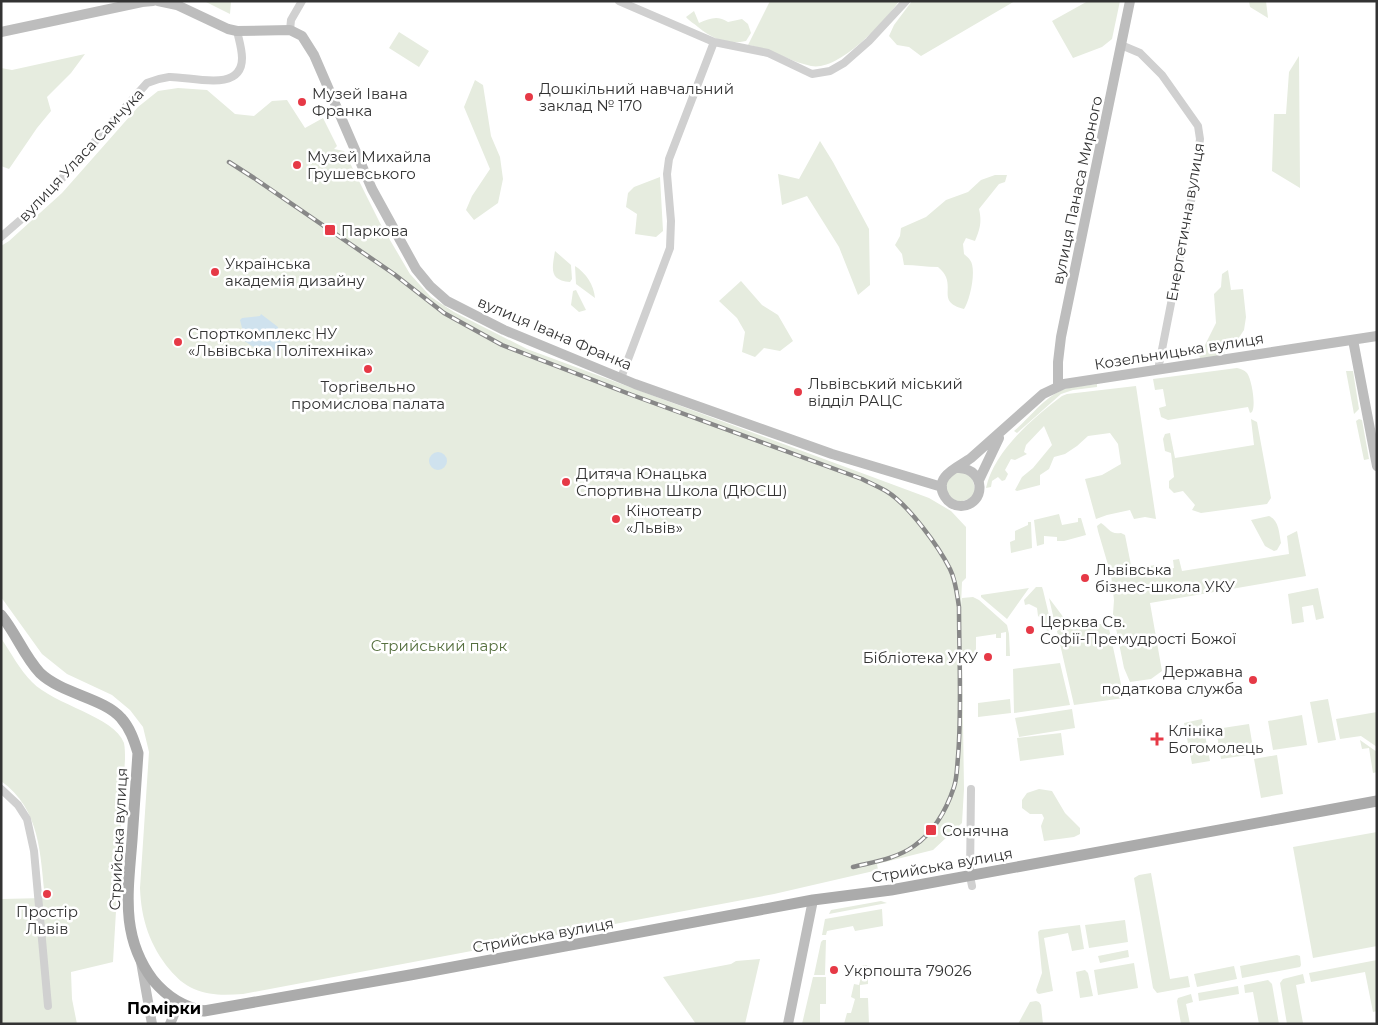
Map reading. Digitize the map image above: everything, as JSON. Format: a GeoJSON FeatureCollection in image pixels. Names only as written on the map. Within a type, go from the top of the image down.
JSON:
{"type":"FeatureCollection","features":[{"type":"Feature","properties":{"kind":"main road"},"geometry":{"type":"LineString","coordinates":[[1,32],[153,1]]}},
{"type":"Feature","properties":{"kind":"main road"},"geometry":{"type":"LineString","coordinates":[[158,1],[177,5],[217,25],[238,31],[290,30]]}},
{"type":"Feature","properties":{"kind":"main road","name":"вулиця Панаса Мирного"},"geometry":{"type":"LineString","coordinates":[[1058,386],[1058,362],[1062,337],[1130,1]]}},
{"type":"Feature","properties":{"kind":"main road","name":"вулиця Івана Франка"},"geometry":{"type":"LineString","coordinates":[[290,30],[302,36],[314,55],[372,188],[416,269],[430,286],[447,301],[488,323],[621,378],[832,454],[942,487]]}},
{"type":"Feature","properties":{"kind":"main road","name":"Козельницька вулиця"},"geometry":{"type":"LineString","coordinates":[[958,468],[1002,433],[1028,407],[1058,386],[1072,382],[1377,336]]}},
{"type":"Feature","properties":{"kind":"main road"},"geometry":{"type":"LineString","coordinates":[[1353,340],[1377,466]]}},
{"type":"Feature","properties":{"kind":"main road","name":"Козельницька вулиця"},"geometry":{"type":"LineString","coordinates":[[979,480],[1002,433]]}},
{"type":"Feature","properties":{"kind":"main road"},"geometry":{"type":"LineString","coordinates":[[958,468],[971,470],[979,480],[979,493],[976,498],[970,504],[962,506],[948,501],[942,487],[942,482],[948,472],[958,468]]}},
{"type":"Feature","properties":{"kind":"main road","name":"Стрийська вулиця"},"geometry":{"type":"LineString","coordinates":[[4,623],[41,673],[58,686],[106,707],[120,716],[134,738],[138,753],[128,897],[131,935],[140,961],[157,984],[167,995],[179,1003],[194,1009],[213,1010],[813,900],[971,881],[1377,802]]}},
{"type":"Feature","properties":{"kind":"main road"},"geometry":{"type":"LineString","coordinates":[[788,1024],[813,900]]}},
{"type":"Feature","properties":{"kind":"main road"},"geometry":{"type":"LineString","coordinates":[[140,961],[152,1024]]}},
{"type":"Feature","properties":{"kind":"main road"},"geometry":{"type":"LineString","coordinates":[[170,1024],[179,1003]]}},
{"type":"Feature","properties":{"kind":"street"},"geometry":{"type":"LineString","coordinates":[[290,30],[291,20],[302,1]]}},
{"type":"Feature","properties":{"kind":"street"},"geometry":{"type":"LineString","coordinates":[[619,1],[714,42],[768,53],[807,73],[820,74],[844,63],[869,41],[906,1]]}},
{"type":"Feature","properties":{"kind":"street","name":"вулиця Уласа Самчука"},"geometry":{"type":"LineString","coordinates":[[1,237],[40,203],[147,83],[170,77],[214,82],[225,80],[235,74],[240,68],[242,58],[238,31]]}},
{"type":"Feature","properties":{"kind":"street"},"geometry":{"type":"LineString","coordinates":[[621,378],[670,248],[671,221],[667,174],[669,159],[714,42]]}},
{"type":"Feature","properties":{"kind":"street","name":"Енергетична вулиця"},"geometry":{"type":"LineString","coordinates":[[1121,45],[1140,53],[1162,75],[1198,126],[1200,139],[1193,191],[1158,370]]}},
{"type":"Feature","properties":{"kind":"street"},"geometry":{"type":"LineString","coordinates":[[1,789],[18,806],[26,819],[34,851],[48,1006]]}},
{"type":"Feature","properties":{"kind":"street"},"geometry":{"type":"LineString","coordinates":[[971,789],[971,881]]}},
{"type":"Feature","properties":{"kind":"green space"},"geometry":{"type":"Polygon","coordinates":[[[204,1],[231,1],[230,14],[204,1]]]}},
{"type":"Feature","properties":{"kind":"green space"},"geometry":{"type":"Polygon","coordinates":[[[770,1],[899,1],[883,21],[847,54],[822,66],[811,66],[748,45],[770,1]]]}},
{"type":"Feature","properties":{"kind":"green space"},"geometry":{"type":"Polygon","coordinates":[[[912,1],[1015,1],[921,56],[909,47],[897,45],[889,36],[894,25],[912,1]]]}},
{"type":"Feature","properties":{"kind":"green space"},"geometry":{"type":"Polygon","coordinates":[[[1088,1],[1120,1],[1112,39],[1102,47],[1073,58],[1052,21],[1088,1]]]}},
{"type":"Feature","properties":{"kind":"green space"},"geometry":{"type":"Polygon","coordinates":[[[1249,1],[1266,1],[1268,18],[1250,7],[1249,1]]]}},
{"type":"Feature","properties":{"kind":"green space"},"geometry":{"type":"Polygon","coordinates":[[[694,11],[699,23],[714,18],[721,18],[728,22],[742,19],[748,24],[751,33],[746,41],[720,40],[704,31],[686,17],[694,11]]]}},
{"type":"Feature","properties":{"kind":"green space"},"geometry":{"type":"Polygon","coordinates":[[[399,32],[429,51],[419,67],[389,48],[399,32]]]}},
{"type":"Feature","properties":{"kind":"green space"},"geometry":{"type":"Polygon","coordinates":[[[85,54],[71,73],[47,97],[51,111],[9,169],[1,166],[1,68],[12,70],[85,54]]]}},
{"type":"Feature","properties":{"kind":"green space"},"geometry":{"type":"Polygon","coordinates":[[[1299,56],[1300,188],[1272,171],[1274,114],[1286,114],[1289,72],[1299,56]]]}},
{"type":"Feature","properties":{"kind":"green space"},"geometry":{"type":"Polygon","coordinates":[[[475,80],[483,85],[491,136],[500,157],[503,179],[498,203],[474,220],[466,210],[472,196],[490,169],[464,107],[475,80]]]}},
{"type":"Feature","properties":{"kind":"green space","name":"Стрийський парк"},"geometry":{"type":"Polygon","coordinates":[[[178,88],[207,90],[235,114],[254,116],[272,101],[287,100],[305,128],[323,118],[337,146],[334,149],[344,151],[380,223],[410,274],[431,297],[454,312],[527,349],[929,498],[951,511],[966,527],[966,578],[962,582],[961,605],[962,598],[973,597],[1007,625],[1010,656],[1006,656],[1006,632],[1001,633],[1001,638],[996,638],[996,634],[976,637],[976,655],[962,655],[964,789],[962,823],[933,850],[877,864],[878,870],[774,894],[243,994],[224,995],[206,993],[190,987],[178,978],[163,961],[152,942],[142,911],[140,888],[149,752],[143,727],[130,710],[112,695],[67,674],[42,654],[1,597],[1,246],[62,193],[138,107],[158,91],[178,88]]]}},
{"type":"Feature","properties":{"kind":"green space"},"geometry":{"type":"Polygon","coordinates":[[[820,141],[869,229],[870,285],[858,295],[839,247],[807,196],[782,205],[778,174],[799,179],[820,141]]]}},
{"type":"Feature","properties":{"kind":"green space"},"geometry":{"type":"Polygon","coordinates":[[[995,175],[1007,175],[1005,182],[999,184],[979,209],[980,225],[975,241],[966,238],[963,244],[964,254],[970,260],[973,270],[970,292],[964,309],[950,302],[947,280],[938,267],[904,265],[902,254],[895,245],[900,236],[901,228],[926,217],[946,200],[968,192],[981,180],[995,175]]]}},
{"type":"Feature","properties":{"kind":"green space"},"geometry":{"type":"Polygon","coordinates":[[[660,177],[663,231],[656,237],[635,234],[637,214],[626,207],[628,193],[634,187],[660,177]]]}},
{"type":"Feature","properties":{"kind":"green space"},"geometry":{"type":"Polygon","coordinates":[[[555,251],[571,265],[572,279],[570,282],[558,279],[555,276],[553,263],[555,251]]]}},
{"type":"Feature","properties":{"kind":"green space"},"geometry":{"type":"Polygon","coordinates":[[[575,266],[589,280],[595,298],[576,284],[575,266]]]}},
{"type":"Feature","properties":{"kind":"green space"},"geometry":{"type":"Polygon","coordinates":[[[1228,270],[1231,290],[1243,289],[1246,317],[1244,330],[1238,339],[1228,345],[1224,354],[1212,360],[1200,359],[1199,353],[1216,323],[1214,294],[1221,287],[1222,274],[1228,270]]]}},
{"type":"Feature","properties":{"kind":"green space"},"geometry":{"type":"Polygon","coordinates":[[[741,281],[762,305],[778,315],[793,341],[780,351],[764,348],[755,357],[742,352],[745,332],[737,318],[719,301],[741,281]]]}},
{"type":"Feature","properties":{"kind":"green space"},"geometry":{"type":"Polygon","coordinates":[[[576,290],[586,310],[579,312],[571,305],[573,291],[576,290]]]}},
{"type":"Feature","properties":{"kind":"green space"},"geometry":{"type":"Polygon","coordinates":[[[1237,368],[1247,373],[1250,381],[1253,393],[1252,412],[1250,413],[1248,407],[1168,420],[1161,417],[1159,408],[1166,406],[1163,389],[1155,390],[1153,379],[1237,368]]]}},
{"type":"Feature","properties":{"kind":"green space"},"geometry":{"type":"Polygon","coordinates":[[[1346,371],[1353,371],[1359,409],[1354,414],[1346,371]]]}},
{"type":"Feature","properties":{"kind":"green space"},"geometry":{"type":"Polygon","coordinates":[[[1097,384],[1097,387],[1073,390],[1061,394],[1017,433],[1014,431],[1043,403],[1062,390],[1097,384]]]}},
{"type":"Feature","properties":{"kind":"green space"},"geometry":{"type":"Polygon","coordinates":[[[1136,386],[1156,519],[1145,517],[1134,519],[1130,510],[1096,519],[1085,479],[1102,475],[1121,464],[1118,444],[1110,433],[1088,436],[1065,454],[1054,457],[1049,469],[1040,475],[1040,485],[1017,491],[1015,490],[1022,477],[1033,468],[1052,445],[1044,426],[1026,445],[1024,452],[1027,454],[1015,460],[1011,459],[1005,470],[1008,474],[1005,480],[1002,481],[998,477],[992,481],[991,487],[986,488],[990,474],[1006,448],[1027,425],[1062,396],[1136,386]]]}},
{"type":"Feature","properties":{"kind":"green space"},"geometry":{"type":"Polygon","coordinates":[[[1251,419],[1257,422],[1271,498],[1267,504],[1201,513],[1192,510],[1195,505],[1183,491],[1174,493],[1169,488],[1169,481],[1174,477],[1171,453],[1165,451],[1163,439],[1165,434],[1170,433],[1175,458],[1254,445],[1251,419]]]}},
{"type":"Feature","properties":{"kind":"green space"},"geometry":{"type":"Polygon","coordinates":[[[1362,420],[1369,459],[1364,460],[1356,421],[1362,420]]]}},
{"type":"Feature","properties":{"kind":"green space"},"geometry":{"type":"Polygon","coordinates":[[[960,472],[971,476],[975,491],[969,499],[958,502],[947,495],[946,480],[954,473],[960,472]]]}},
{"type":"Feature","properties":{"kind":"green space"},"geometry":{"type":"Polygon","coordinates":[[[1059,514],[1062,525],[1078,522],[1078,518],[1081,518],[1086,535],[1064,541],[1057,541],[1057,537],[1044,536],[1044,544],[1037,546],[1034,520],[1059,514]]]}},
{"type":"Feature","properties":{"kind":"green space"},"geometry":{"type":"Polygon","coordinates":[[[1269,516],[1277,524],[1281,543],[1277,550],[1274,551],[1265,546],[1251,520],[1269,516]]]}},
{"type":"Feature","properties":{"kind":"green space"},"geometry":{"type":"Polygon","coordinates":[[[1028,522],[1031,522],[1032,548],[1011,553],[1010,542],[1015,540],[1015,531],[1028,525],[1028,522]]]}},
{"type":"Feature","properties":{"kind":"green space"},"geometry":{"type":"Polygon","coordinates":[[[1101,523],[1112,532],[1125,535],[1136,590],[1132,569],[1155,565],[1157,571],[1174,568],[1173,560],[1179,559],[1182,571],[1289,554],[1287,536],[1297,531],[1306,576],[1150,603],[1162,671],[1151,679],[1130,682],[1124,668],[1113,614],[1114,600],[1111,575],[1097,526],[1101,523]]]}},
{"type":"Feature","properties":{"kind":"green space"},"geometry":{"type":"Polygon","coordinates":[[[1036,587],[1042,587],[1053,632],[1047,632],[1044,620],[1038,616],[1037,608],[1029,604],[1025,605],[1024,600],[1036,587]]]}},
{"type":"Feature","properties":{"kind":"green space"},"geometry":{"type":"Polygon","coordinates":[[[1029,588],[1007,619],[981,597],[981,595],[1029,588]]]}},
{"type":"Feature","properties":{"kind":"green space"},"geometry":{"type":"Polygon","coordinates":[[[1318,588],[1324,618],[1316,620],[1313,605],[1302,607],[1304,622],[1292,624],[1288,594],[1318,588]]]}},
{"type":"Feature","properties":{"kind":"green space"},"geometry":{"type":"Polygon","coordinates":[[[1049,598],[1067,622],[1056,629],[1049,598]]]}},
{"type":"Feature","properties":{"kind":"green space"},"geometry":{"type":"Polygon","coordinates":[[[1067,624],[1108,624],[1124,698],[1074,705],[1057,631],[1067,624]]]}},
{"type":"Feature","properties":{"kind":"green space"},"geometry":{"type":"Polygon","coordinates":[[[1,638],[32,682],[54,697],[109,725],[124,743],[125,759],[113,962],[71,972],[72,999],[77,1024],[1,1024],[1,899],[45,898],[42,865],[31,819],[24,805],[1,781],[1,638]]]}},
{"type":"Feature","properties":{"kind":"green space"},"geometry":{"type":"Polygon","coordinates":[[[1060,663],[1070,705],[1014,713],[1013,669],[1060,663]]]}},
{"type":"Feature","properties":{"kind":"green space"},"geometry":{"type":"Polygon","coordinates":[[[1010,699],[1011,713],[978,717],[978,703],[1010,699]]]}},
{"type":"Feature","properties":{"kind":"green space"},"geometry":{"type":"Polygon","coordinates":[[[1328,699],[1336,740],[1318,743],[1310,702],[1328,699]]]}},
{"type":"Feature","properties":{"kind":"green space"},"geometry":{"type":"Polygon","coordinates":[[[1072,709],[1075,728],[1019,737],[1015,718],[1072,709]]]}},
{"type":"Feature","properties":{"kind":"green space"},"geometry":{"type":"Polygon","coordinates":[[[1377,712],[1377,747],[1361,736],[1340,739],[1336,719],[1377,712]]]}},
{"type":"Feature","properties":{"kind":"green space"},"geometry":{"type":"Polygon","coordinates":[[[1302,715],[1307,745],[1273,750],[1268,721],[1302,715]]]}},
{"type":"Feature","properties":{"kind":"green space"},"geometry":{"type":"Polygon","coordinates":[[[1202,719],[1210,761],[1192,764],[1184,723],[1202,719]]]}},
{"type":"Feature","properties":{"kind":"green space"},"geometry":{"type":"Polygon","coordinates":[[[1249,724],[1254,754],[1221,759],[1216,729],[1249,724]]]}},
{"type":"Feature","properties":{"kind":"green space"},"geometry":{"type":"Polygon","coordinates":[[[1061,733],[1064,755],[1020,761],[1017,738],[1061,733]]]}},
{"type":"Feature","properties":{"kind":"green space"},"geometry":{"type":"Polygon","coordinates":[[[1360,740],[1377,752],[1377,772],[1373,773],[1369,748],[1362,749],[1360,740]]]}},
{"type":"Feature","properties":{"kind":"green space"},"geometry":{"type":"Polygon","coordinates":[[[1277,755],[1283,794],[1261,798],[1254,759],[1277,755]]]}},
{"type":"Feature","properties":{"kind":"green space"},"geometry":{"type":"Polygon","coordinates":[[[1039,789],[1052,791],[1065,813],[1080,828],[1080,834],[1074,837],[1044,841],[1041,826],[1044,818],[1042,814],[1030,814],[1022,808],[1022,800],[1027,793],[1039,789]]]}},
{"type":"Feature","properties":{"kind":"green space"},"geometry":{"type":"Polygon","coordinates":[[[1377,832],[1377,946],[1313,958],[1293,847],[1377,832]]]}},
{"type":"Feature","properties":{"kind":"green space"},"geometry":{"type":"Polygon","coordinates":[[[1151,873],[1170,979],[1188,976],[1190,987],[1157,993],[1153,988],[1134,878],[1151,873]]]}},
{"type":"Feature","properties":{"kind":"green space"},"geometry":{"type":"Polygon","coordinates":[[[881,901],[887,903],[829,914],[831,910],[881,901]]]}},
{"type":"Feature","properties":{"kind":"green space"},"geometry":{"type":"Polygon","coordinates":[[[882,909],[883,926],[855,931],[853,926],[827,931],[826,935],[822,935],[825,919],[882,909]]]}},
{"type":"Feature","properties":{"kind":"green space"},"geometry":{"type":"Polygon","coordinates":[[[1125,920],[1128,942],[1089,948],[1085,925],[1125,920]]]}},
{"type":"Feature","properties":{"kind":"green space"},"geometry":{"type":"Polygon","coordinates":[[[1080,925],[1084,949],[1072,951],[1068,933],[1044,938],[1053,991],[1037,993],[1036,990],[1042,973],[1038,932],[1040,930],[1080,925]]]}},
{"type":"Feature","properties":{"kind":"green space"},"geometry":{"type":"Polygon","coordinates":[[[826,940],[825,975],[814,975],[821,942],[826,940]]]}},
{"type":"Feature","properties":{"kind":"green space"},"geometry":{"type":"Polygon","coordinates":[[[1128,950],[1129,957],[1100,963],[1098,956],[1128,950]]]}},
{"type":"Feature","properties":{"kind":"green space"},"geometry":{"type":"Polygon","coordinates":[[[1300,956],[1300,967],[1242,978],[1240,966],[1300,956]]]}},
{"type":"Feature","properties":{"kind":"green space"},"geometry":{"type":"Polygon","coordinates":[[[760,959],[745,1024],[696,1024],[663,977],[731,964],[736,961],[760,959]]]}},
{"type":"Feature","properties":{"kind":"green space"},"geometry":{"type":"Polygon","coordinates":[[[1377,960],[1377,1011],[1373,1012],[1365,972],[1311,982],[1309,973],[1377,960]]]}},
{"type":"Feature","properties":{"kind":"green space"},"geometry":{"type":"Polygon","coordinates":[[[1134,963],[1138,988],[1098,995],[1094,970],[1134,963]]]}},
{"type":"Feature","properties":{"kind":"green space"},"geometry":{"type":"Polygon","coordinates":[[[863,965],[867,965],[868,969],[874,968],[875,977],[868,977],[868,984],[860,985],[860,998],[868,998],[869,1024],[844,1024],[847,1013],[851,1013],[855,999],[851,997],[854,984],[859,985],[861,977],[857,976],[863,965]]]}},
{"type":"Feature","properties":{"kind":"green space"},"geometry":{"type":"Polygon","coordinates":[[[1234,966],[1237,979],[1197,987],[1194,974],[1234,966]]]}},
{"type":"Feature","properties":{"kind":"green space"},"geometry":{"type":"Polygon","coordinates":[[[1085,970],[1088,973],[1093,996],[1080,998],[1076,972],[1085,970]]]}},
{"type":"Feature","properties":{"kind":"green space"},"geometry":{"type":"Polygon","coordinates":[[[1303,974],[1305,983],[1296,985],[1303,1023],[1287,1024],[1280,983],[1283,979],[1303,974]]]}},
{"type":"Feature","properties":{"kind":"green space"},"geometry":{"type":"Polygon","coordinates":[[[813,977],[826,977],[826,1004],[820,1004],[820,1024],[802,1024],[813,977]]]}},
{"type":"Feature","properties":{"kind":"green space"},"geometry":{"type":"Polygon","coordinates":[[[1268,980],[1272,984],[1279,1024],[1259,1024],[1253,992],[1245,993],[1244,985],[1268,980]]]}},
{"type":"Feature","properties":{"kind":"green space"},"geometry":{"type":"Polygon","coordinates":[[[1238,986],[1239,994],[1199,1001],[1198,993],[1238,986]]]}},
{"type":"Feature","properties":{"kind":"green space"},"geometry":{"type":"Polygon","coordinates":[[[1191,994],[1193,1002],[1186,1004],[1190,1024],[1181,1024],[1178,998],[1191,994]]]}},
{"type":"Feature","properties":{"kind":"green space"},"geometry":{"type":"Polygon","coordinates":[[[1036,1001],[1041,1005],[1043,1024],[1018,1024],[1030,1002],[1036,1001]]]}},
{"type":"Feature","properties":{"kind":"water"},"geometry":{"type":"Polygon","coordinates":[[[261,314],[278,327],[282,345],[275,351],[271,349],[270,351],[261,352],[243,340],[240,320],[242,318],[260,316],[261,314]]]}},
{"type":"Feature","properties":{"kind":"water"},"geometry":{"type":"Polygon","coordinates":[[[434,452],[442,452],[447,457],[445,468],[434,470],[429,465],[429,457],[434,452]]]}},
{"type":"Feature","properties":{"kind":"railway"},"geometry":{"type":"LineString","coordinates":[[229,162],[394,274],[444,313],[502,345],[632,395],[862,479],[895,497],[913,516],[931,538],[945,560],[952,574],[957,593],[959,607],[960,701],[956,780],[943,813],[928,834],[914,846],[892,857],[853,867]]}},
{"type":"Feature","properties":{"kind":"place","name":"Дошкільний навчальний заклад № 170"},"geometry":{"type":"Point","coordinates":[529,97]}},
{"type":"Feature","properties":{"kind":"place","name":"Музей Івана Франка"},"geometry":{"type":"Point","coordinates":[302,102]}},
{"type":"Feature","properties":{"kind":"place","name":"Музей Михайла Грушевського"},"geometry":{"type":"Point","coordinates":[297,165]}},
{"type":"Feature","properties":{"kind":"place","name":"Паркова"},"geometry":{"type":"Point","coordinates":[330,230]}},
{"type":"Feature","properties":{"kind":"place","name":"Українська академія дизайну"},"geometry":{"type":"Point","coordinates":[215,272]}},
{"type":"Feature","properties":{"kind":"place","name":"Спорткомплекс НУ «Львівська Політехніка»"},"geometry":{"type":"Point","coordinates":[178,342]}},
{"type":"Feature","properties":{"kind":"place","name":"Торгівельно промислова палата"},"geometry":{"type":"Point","coordinates":[368,369]}},
{"type":"Feature","properties":{"kind":"place","name":"Львівський міський відділ РАЦС"},"geometry":{"type":"Point","coordinates":[798,392]}},
{"type":"Feature","properties":{"kind":"place","name":"Дитяча Юнацька Спортивна Школа (ДЮСШ)"},"geometry":{"type":"Point","coordinates":[566,482]}},
{"type":"Feature","properties":{"kind":"place","name":"Кінотеатр «Львів»"},"geometry":{"type":"Point","coordinates":[616,519]}},
{"type":"Feature","properties":{"kind":"place","name":"Львівська бізнес-школа УКУ"},"geometry":{"type":"Point","coordinates":[1085,578]}},
{"type":"Feature","properties":{"kind":"place","name":"Церква Св. Софії-Премудрості Божої"},"geometry":{"type":"Point","coordinates":[1030,630]}},
{"type":"Feature","properties":{"kind":"place","name":"Бібліотека УКУ"},"geometry":{"type":"Point","coordinates":[988,657]}},
{"type":"Feature","properties":{"kind":"place","name":"Державна податкова служба"},"geometry":{"type":"Point","coordinates":[1253,680]}},
{"type":"Feature","properties":{"kind":"place","name":"Клініка Богомолець"},"geometry":{"type":"Point","coordinates":[1157,739]}},
{"type":"Feature","properties":{"kind":"place","name":"Сонячна"},"geometry":{"type":"Point","coordinates":[931,830]}},
{"type":"Feature","properties":{"kind":"place","name":"Простір Львів"},"geometry":{"type":"Point","coordinates":[47,894]}},
{"type":"Feature","properties":{"kind":"place","name":"Укрпошта 79026"},"geometry":{"type":"Point","coordinates":[834,970]}},
{"type":"Feature","properties":{"kind":"district","name":"Помірки"},"geometry":{"type":"Point","coordinates":[164,1008]}}]}
